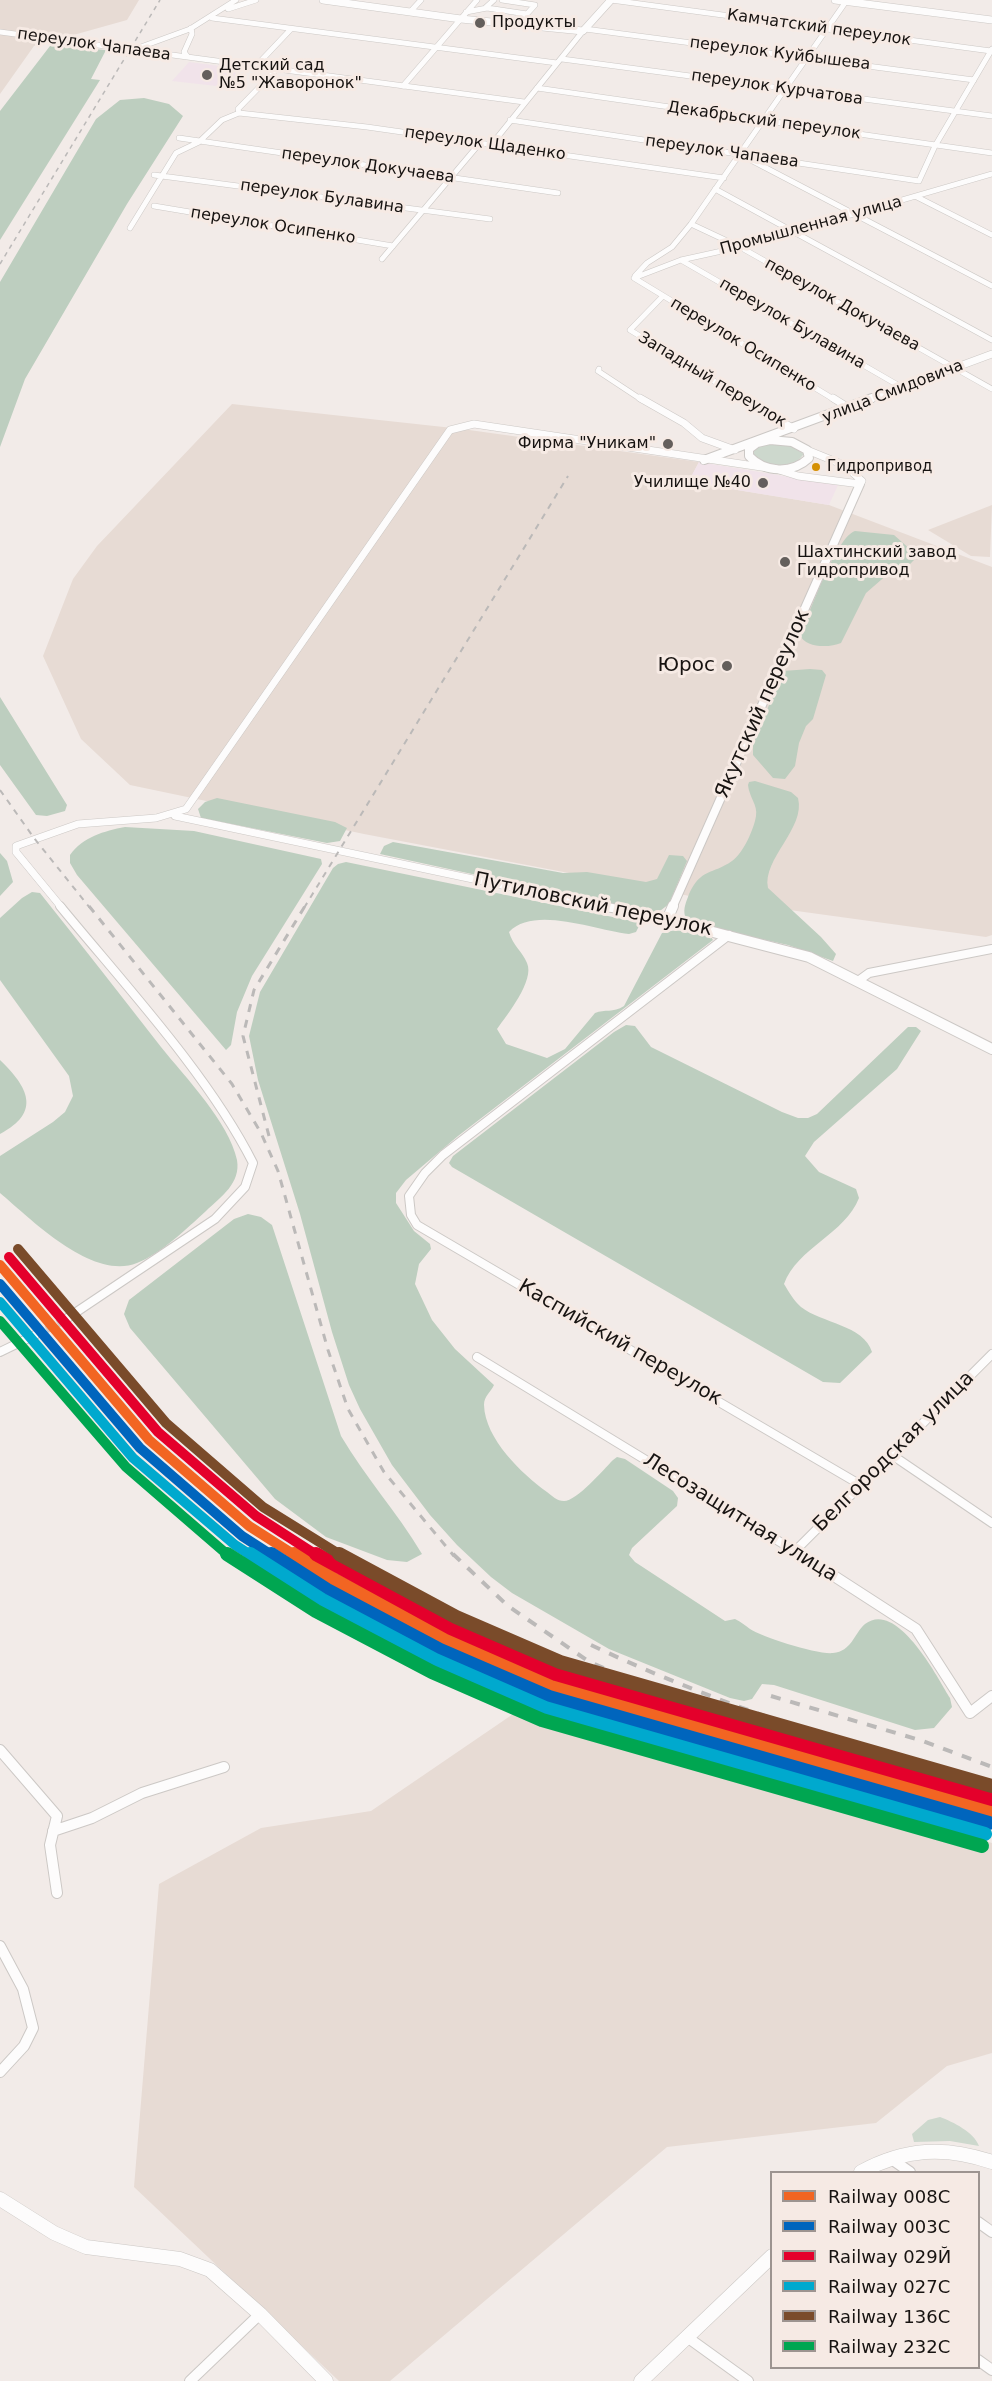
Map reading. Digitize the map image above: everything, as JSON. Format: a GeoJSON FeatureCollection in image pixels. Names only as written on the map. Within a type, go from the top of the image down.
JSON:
{"type":"FeatureCollection","features":[{"type":"Feature","properties":{"kind":"main road","name":"переулок Куйбышева"},"geometry":{"type":"LineString","coordinates":[[323,0],[460,19],[584,30]]}},
{"type":"Feature","properties":{"kind":"main road"},"geometry":{"type":"LineString","coordinates":[[584,30],[611,0]]}},
{"type":"Feature","properties":{"kind":"main road"},"geometry":{"type":"LineString","coordinates":[[835,0],[992,20]]}},
{"type":"Feature","properties":{"kind":"main road","name":"улица Смидовича"},"geometry":{"type":"LineString","coordinates":[[704,460],[757,443],[992,354]]}},
{"type":"Feature","properties":{"kind":"main road"},"geometry":{"type":"LineString","coordinates":[[794,429],[794,437],[807,450],[808,458],[802,464],[772,469],[755,463],[749,456],[749,449],[757,443],[778,439],[799,444]]}},
{"type":"Feature","properties":{"kind":"main road","name":"Якутский переулок"},"geometry":{"type":"LineString","coordinates":[[667,920],[860,484]]}},
{"type":"Feature","properties":{"kind":"main road","name":"Путиловский переулок"},"geometry":{"type":"LineString","coordinates":[[667,920],[795,952],[858,981],[992,1049]]}},
{"type":"Feature","properties":{"kind":"main road"},"geometry":{"type":"LineString","coordinates":[[863,2171],[888,2156],[929,2150],[971,2154],[992,2162]]}},
{"type":"Feature","properties":{"kind":"main road"},"geometry":{"type":"LineString","coordinates":[[0,2199],[54,2233],[86,2247],[122,2250],[195,2264],[228,2284],[326,2381]]}},
{"type":"Feature","properties":{"kind":"main road"},"geometry":{"type":"LineString","coordinates":[[641,2381],[770,2257]]}},
{"type":"Feature","properties":{"kind":"street"},"geometry":{"type":"LineString","coordinates":[[133,49],[212,18],[236,0]]}},
{"type":"Feature","properties":{"kind":"street"},"geometry":{"type":"LineString","coordinates":[[225,9],[256,0]]}},
{"type":"Feature","properties":{"kind":"street"},"geometry":{"type":"LineString","coordinates":[[410,12],[421,0]]}},
{"type":"Feature","properties":{"kind":"street"},"geometry":{"type":"LineString","coordinates":[[403,86],[477,0]]}},
{"type":"Feature","properties":{"kind":"street"},"geometry":{"type":"LineString","coordinates":[[485,8],[494,0]]}},
{"type":"Feature","properties":{"kind":"street"},"geometry":{"type":"LineString","coordinates":[[502,0],[535,5],[527,14],[524,25]]}},
{"type":"Feature","properties":{"kind":"street","name":"Камчатский переулок"},"geometry":{"type":"LineString","coordinates":[[611,0],[991,50]]}},
{"type":"Feature","properties":{"kind":"street"},"geometry":{"type":"LineString","coordinates":[[635,279],[647,263],[672,247],[691,224],[847,1]]}},
{"type":"Feature","properties":{"kind":"street"},"geometry":{"type":"LineString","coordinates":[[466,12],[485,8],[527,14]]}},
{"type":"Feature","properties":{"kind":"street","name":"переулок Курчатова"},"geometry":{"type":"LineString","coordinates":[[212,18],[992,116]]}},
{"type":"Feature","properties":{"kind":"street","name":"переулок Чапаева"},"geometry":{"type":"LineString","coordinates":[[188,57],[184,52],[192,34],[191,27]]}},
{"type":"Feature","properties":{"kind":"street"},"geometry":{"type":"LineString","coordinates":[[255,67],[291,29]]}},
{"type":"Feature","properties":{"kind":"street"},"geometry":{"type":"LineString","coordinates":[[492,144],[584,30]]}},
{"type":"Feature","properties":{"kind":"street","name":"переулок Куйбышева"},"geometry":{"type":"LineString","coordinates":[[584,30],[974,80]]}},
{"type":"Feature","properties":{"kind":"street","name":"переулок Чапаева"},"geometry":{"type":"LineString","coordinates":[[0,32],[524,102]]}},
{"type":"Feature","properties":{"kind":"street"},"geometry":{"type":"LineString","coordinates":[[927,194],[919,181],[935,146],[991,50]]}},
{"type":"Feature","properties":{"kind":"street"},"geometry":{"type":"LineString","coordinates":[[130,228],[176,153],[199,142],[222,120],[242,114],[238,109],[276,70]]}},
{"type":"Feature","properties":{"kind":"street","name":"Декабрьский переулок"},"geometry":{"type":"LineString","coordinates":[[537,88],[992,153]]}},
{"type":"Feature","properties":{"kind":"street","name":"переулок Щаденко"},"geometry":{"type":"LineString","coordinates":[[242,114],[367,127],[724,178]]}},
{"type":"Feature","properties":{"kind":"street","name":"переулок Чапаева"},"geometry":{"type":"LineString","coordinates":[[510,120],[919,181]]}},
{"type":"Feature","properties":{"kind":"street","name":"переулок Докучаева"},"geometry":{"type":"LineString","coordinates":[[179,138],[558,193]]}},
{"type":"Feature","properties":{"kind":"street"},"geometry":{"type":"LineString","coordinates":[[382,259],[425,211],[480,143]]}},
{"type":"Feature","properties":{"kind":"street"},"geometry":{"type":"LineString","coordinates":[[741,155],[992,286]]}},
{"type":"Feature","properties":{"kind":"street","name":"переулок Булавина"},"geometry":{"type":"LineString","coordinates":[[154,175],[490,219]]}},
{"type":"Feature","properties":{"kind":"street","name":"Промышленная улица"},"geometry":{"type":"LineString","coordinates":[[635,279],[681,260],[740,247],[990,176]]}},
{"type":"Feature","properties":{"kind":"street"},"geometry":{"type":"LineString","coordinates":[[715,189],[992,340]]}},
{"type":"Feature","properties":{"kind":"street"},"geometry":{"type":"LineString","coordinates":[[917,197],[992,235]]}},
{"type":"Feature","properties":{"kind":"street","name":"переулок Осипенко"},"geometry":{"type":"LineString","coordinates":[[154,206],[393,246]]}},
{"type":"Feature","properties":{"kind":"street","name":"переулок Докучаева"},"geometry":{"type":"LineString","coordinates":[[691,224],[740,247],[992,389]]}},
{"type":"Feature","properties":{"kind":"street","name":"переулок Булавина"},"geometry":{"type":"LineString","coordinates":[[681,260],[903,388]]}},
{"type":"Feature","properties":{"kind":"street","name":"переулок Осипенко"},"geometry":{"type":"LineString","coordinates":[[635,279],[849,408]]}},
{"type":"Feature","properties":{"kind":"street","name":"Западный переулок"},"geometry":{"type":"LineString","coordinates":[[662,297],[630,330],[794,429]]}},
{"type":"Feature","properties":{"kind":"street"},"geometry":{"type":"LineString","coordinates":[[599,369],[598,371],[644,401],[684,423],[702,438],[736,450]]}},
{"type":"Feature","properties":{"kind":"street"},"geometry":{"type":"LineString","coordinates":[[175,816],[186,809],[195,798],[450,430],[474,424],[772,469],[798,476],[860,484],[862,481],[840,463],[807,450]]}},
{"type":"Feature","properties":{"kind":"street","name":"Путиловский переулок"},"geometry":{"type":"LineString","coordinates":[[63,1321],[215,1219],[232,1203],[251,1174],[253,1163],[240,1137],[180,1053],[16,852],[16,846],[64,827],[100,821],[175,816],[667,920]]}},
{"type":"Feature","properties":{"kind":"street","name":"Каспийский переулок"},"geometry":{"type":"LineString","coordinates":[[729,935],[444,1155],[409,1196],[411,1215],[417,1225],[859,1484]]}},
{"type":"Feature","properties":{"kind":"street"},"geometry":{"type":"LineString","coordinates":[[858,981],[869,973],[992,949]]}},
{"type":"Feature","properties":{"kind":"street"},"geometry":{"type":"LineString","coordinates":[[0,1352],[35,1335]]}},
{"type":"Feature","properties":{"kind":"street","name":"Белгородская улица"},"geometry":{"type":"LineString","coordinates":[[795,1551],[859,1484],[892,1455],[992,1354]]}},
{"type":"Feature","properties":{"kind":"street","name":"Лесозащитная улица"},"geometry":{"type":"LineString","coordinates":[[477,1357],[795,1551],[916,1629],[970,1713],[992,1696]]}},
{"type":"Feature","properties":{"kind":"street"},"geometry":{"type":"LineString","coordinates":[[892,1455],[992,1523]]}},
{"type":"Feature","properties":{"kind":"street"},"geometry":{"type":"LineString","coordinates":[[0,1750],[57,1816],[50,1845],[57,1893]]}},
{"type":"Feature","properties":{"kind":"street"},"geometry":{"type":"LineString","coordinates":[[53,1831],[92,1818],[142,1794],[224,1767]]}},
{"type":"Feature","properties":{"kind":"street"},"geometry":{"type":"LineString","coordinates":[[0,1946],[23,1989],[33,2028],[24,2046],[0,2072]]}},
{"type":"Feature","properties":{"kind":"street"},"geometry":{"type":"LineString","coordinates":[[888,2156],[909,2171]]}},
{"type":"Feature","properties":{"kind":"street"},"geometry":{"type":"LineString","coordinates":[[190,2381],[260,2314]]}},
{"type":"Feature","properties":{"kind":"street"},"geometry":{"type":"LineString","coordinates":[[687,2337],[748,2381]]}},
{"type":"Feature","properties":{"kind":"shaded area"},"geometry":{"type":"Polygon","coordinates":[[[0,0],[139,0],[127,20],[34,46],[0,94],[0,0]]]}},
{"type":"Feature","properties":{"kind":"shaded area","name":"Детский сад №5 \"Жаворонок\""},"geometry":{"type":"Polygon","coordinates":[[[189,62],[243,69],[225,87],[172,81],[189,62]]]}},
{"type":"Feature","properties":{"kind":"shaded area"},"geometry":{"type":"Polygon","coordinates":[[[232,404],[462,429],[699,462],[689,482],[829,505],[992,567],[992,935],[986,937],[695,897],[364,834],[130,785],[81,739],[43,656],[73,579],[97,546],[232,404]]]}},
{"type":"Feature","properties":{"kind":"shaded area"},"geometry":{"type":"Polygon","coordinates":[[[784,442],[804,454],[794,465],[770,466],[753,456],[754,450],[761,445],[784,442]]]}},
{"type":"Feature","properties":{"kind":"shaded area","name":"Училище №40"},"geometry":{"type":"Polygon","coordinates":[[[699,462],[838,485],[829,505],[688,482],[699,462]]]}},
{"type":"Feature","properties":{"kind":"shaded area"},"geometry":{"type":"Polygon","coordinates":[[[992,505],[990,557],[971,556],[928,530],[992,505]]]}},
{"type":"Feature","properties":{"kind":"shaded area"},"geometry":{"type":"Polygon","coordinates":[[[519,1710],[672,1756],[992,1843],[992,2053],[947,2066],[876,2123],[667,2147],[390,2381],[339,2381],[134,2187],[159,1884],[261,1828],[371,1811],[519,1710]]]}},
{"type":"Feature","properties":{"kind":"shaded area"},"geometry":{"type":"Polygon","coordinates":[[[940,2117],[968,2132],[979,2146],[950,2141],[914,2142],[912,2134],[928,2120],[940,2117]]]}},
{"type":"Feature","properties":{"kind":"green space"},"geometry":{"type":"Polygon","coordinates":[[[50,46],[106,50],[91,79],[100,80],[0,240],[0,111],[50,46]]]}},
{"type":"Feature","properties":{"kind":"green space"},"geometry":{"type":"Polygon","coordinates":[[[144,98],[169,104],[183,116],[127,204],[25,379],[0,447],[0,282],[96,119],[120,100],[144,98]]]}},
{"type":"Feature","properties":{"kind":"green space"},"geometry":{"type":"Polygon","coordinates":[[[855,531],[894,535],[911,550],[916,558],[909,565],[889,573],[866,593],[841,643],[830,646],[812,645],[800,635],[832,561],[848,536],[855,531]]]}},
{"type":"Feature","properties":{"kind":"green space"},"geometry":{"type":"Polygon","coordinates":[[[822,670],[826,675],[813,719],[806,726],[799,743],[795,766],[785,779],[773,778],[753,755],[753,744],[783,671],[822,670]]]}},
{"type":"Feature","properties":{"kind":"green space"},"geometry":{"type":"Polygon","coordinates":[[[0,697],[67,805],[65,811],[47,816],[36,815],[0,765],[0,697]]]}},
{"type":"Feature","properties":{"kind":"green space"},"geometry":{"type":"Polygon","coordinates":[[[755,781],[791,792],[798,798],[799,809],[796,821],[771,866],[768,888],[821,937],[836,954],[833,961],[788,945],[702,926],[685,916],[685,908],[693,886],[703,876],[736,858],[747,841],[756,816],[748,785],[749,782],[755,781]]]}},
{"type":"Feature","properties":{"kind":"green space"},"geometry":{"type":"Polygon","coordinates":[[[217,798],[335,822],[347,828],[340,841],[327,843],[201,818],[198,809],[205,802],[217,798]]]}},
{"type":"Feature","properties":{"kind":"green space"},"geometry":{"type":"Polygon","coordinates":[[[125,827],[194,831],[321,859],[322,864],[252,976],[237,1012],[231,1045],[226,1050],[77,875],[70,863],[70,855],[88,839],[125,827]]]}},
{"type":"Feature","properties":{"kind":"green space"},"geometry":{"type":"Polygon","coordinates":[[[393,842],[563,873],[587,872],[646,882],[657,879],[669,855],[683,856],[687,861],[669,904],[656,914],[380,854],[384,846],[393,842]]]}},
{"type":"Feature","properties":{"kind":"green space"},"geometry":{"type":"Polygon","coordinates":[[[0,853],[7,861],[13,882],[0,896],[0,853]]]}},
{"type":"Feature","properties":{"kind":"green space"},"geometry":{"type":"Polygon","coordinates":[[[346,862],[637,922],[639,926],[636,932],[629,934],[550,920],[520,924],[509,932],[527,963],[527,979],[519,997],[497,1029],[506,1044],[547,1058],[565,1049],[595,1013],[624,1006],[662,933],[676,930],[711,937],[713,940],[458,1136],[406,1180],[396,1193],[396,1203],[414,1231],[430,1244],[431,1249],[419,1264],[415,1284],[432,1320],[455,1349],[494,1385],[484,1402],[486,1418],[498,1443],[527,1476],[555,1498],[569,1500],[583,1491],[617,1457],[625,1459],[673,1491],[678,1498],[677,1506],[632,1548],[629,1555],[635,1562],[725,1621],[735,1619],[750,1629],[778,1641],[826,1653],[839,1652],[844,1649],[865,1624],[877,1619],[890,1622],[903,1631],[915,1644],[950,1698],[952,1707],[934,1728],[915,1730],[774,1685],[762,1684],[752,1699],[744,1701],[730,1698],[609,1649],[512,1593],[491,1577],[430,1515],[392,1465],[349,1385],[300,1214],[258,1080],[249,1036],[260,992],[333,868],[346,862]]]}},
{"type":"Feature","properties":{"kind":"green space"},"geometry":{"type":"Polygon","coordinates":[[[32,892],[40,893],[205,1100],[225,1131],[237,1160],[236,1176],[229,1189],[173,1240],[156,1253],[137,1263],[119,1266],[101,1263],[82,1256],[45,1231],[0,1193],[0,1156],[53,1122],[65,1112],[73,1096],[69,1076],[0,980],[0,918],[32,892]]]}},
{"type":"Feature","properties":{"kind":"green space"},"geometry":{"type":"Polygon","coordinates":[[[626,1025],[635,1026],[651,1047],[798,1118],[808,1118],[817,1114],[908,1027],[916,1027],[921,1031],[897,1069],[814,1142],[805,1156],[819,1172],[856,1189],[859,1198],[843,1222],[799,1260],[790,1271],[784,1284],[801,1307],[851,1330],[867,1343],[872,1352],[840,1383],[823,1382],[452,1167],[449,1163],[453,1156],[626,1025]]]}},
{"type":"Feature","properties":{"kind":"green space"},"geometry":{"type":"Polygon","coordinates":[[[0,1060],[23,1089],[26,1108],[22,1117],[13,1126],[0,1134],[0,1060]]]}},
{"type":"Feature","properties":{"kind":"green space"},"geometry":{"type":"Polygon","coordinates":[[[248,1214],[261,1217],[272,1225],[341,1436],[422,1554],[407,1562],[387,1560],[326,1537],[275,1499],[130,1328],[124,1314],[129,1300],[234,1219],[248,1214]]]}},
{"type":"Feature","properties":{"kind":"tunnel"},"geometry":{"type":"LineString","coordinates":[[35,1335],[63,1321]]}},
{"type":"Feature","properties":{"kind":"railway"},"geometry":{"type":"LineString","coordinates":[[0,264],[160,0]]}},
{"type":"Feature","properties":{"kind":"railway"},"geometry":{"type":"LineString","coordinates":[[304,908],[568,476]]}},
{"type":"Feature","properties":{"kind":"railway"},"geometry":{"type":"LineString","coordinates":[[0,790],[34,838],[90,908]]}},
{"type":"Feature","properties":{"kind":"railway"},"geometry":{"type":"LineString","coordinates":[[89,906],[232,1084],[261,1133],[278,1171],[328,1350],[348,1409],[384,1472],[454,1556]]}},
{"type":"Feature","properties":{"kind":"railway"},"geometry":{"type":"LineString","coordinates":[[269,1136],[243,1036],[254,990],[305,906]]}},
{"type":"Feature","properties":{"kind":"railway"},"geometry":{"type":"LineString","coordinates":[[453,1554],[508,1606],[588,1661],[693,1709],[747,1728],[992,1800]]}},
{"type":"Feature","properties":{"kind":"railway"},"geometry":{"type":"LineString","coordinates":[[591,1645],[689,1687],[788,1724],[992,1787]]}},
{"type":"Feature","properties":{"kind":"railway"},"geometry":{"type":"LineString","coordinates":[[771,1696],[923,1741],[992,1767]]}},
{"type":"Feature","properties":{"kind":"rail line","name":"136С"},"geometry":{"type":"LineString","coordinates":[[18,1249],[166,1423],[263,1507],[345,1558],[456,1617],[560,1662],[992,1786]]}},
{"type":"Feature","properties":{"kind":"rail line","name":"029Й"},"geometry":{"type":"LineString","coordinates":[[9,1257],[158,1432],[256,1516],[339,1569],[451,1628],[556,1674],[992,1799]]}},
{"type":"Feature","properties":{"kind":"rail line","name":"008С"},"geometry":{"type":"LineString","coordinates":[[0,1265],[149,1440],[249,1526],[333,1579],[446,1639],[552,1685],[992,1811]]}},
{"type":"Feature","properties":{"kind":"rail line","name":"003С"},"geometry":{"type":"LineString","coordinates":[[0,1284],[140,1448],[242,1536],[327,1590],[440,1650],[549,1697],[989,1823]]}},
{"type":"Feature","properties":{"kind":"rail line","name":"027С"},"geometry":{"type":"LineString","coordinates":[[0,1302],[133,1458],[235,1545],[322,1600],[435,1660],[545,1708],[985,1834]]}},
{"type":"Feature","properties":{"kind":"rail line","name":"232C"},"geometry":{"type":"LineString","coordinates":[[0,1321],[126,1467],[228,1555],[316,1611],[432,1672],[542,1720],[982,1846]]}},
{"type":"Feature","properties":{"kind":"place","name":"Продукты"},"geometry":{"type":"Point","coordinates":[480,23]}},
{"type":"Feature","properties":{"kind":"place","name":"Детский сад №5 \"Жаворонок\""},"geometry":{"type":"Point","coordinates":[207,75]}},
{"type":"Feature","properties":{"kind":"place","name":"Фирма \"Уникам\""},"geometry":{"type":"Point","coordinates":[668,444]}},
{"type":"Feature","properties":{"kind":"place","name":"Гидропривод"},"geometry":{"type":"Point","coordinates":[816,467]}},
{"type":"Feature","properties":{"kind":"place","name":"Училище №40"},"geometry":{"type":"Point","coordinates":[763,483]}},
{"type":"Feature","properties":{"kind":"place","name":"Шахтинский завод Гидропривод"},"geometry":{"type":"Point","coordinates":[785,562]}},
{"type":"Feature","properties":{"kind":"place","name":"Юрос"},"geometry":{"type":"Point","coordinates":[727,666]}}]}
